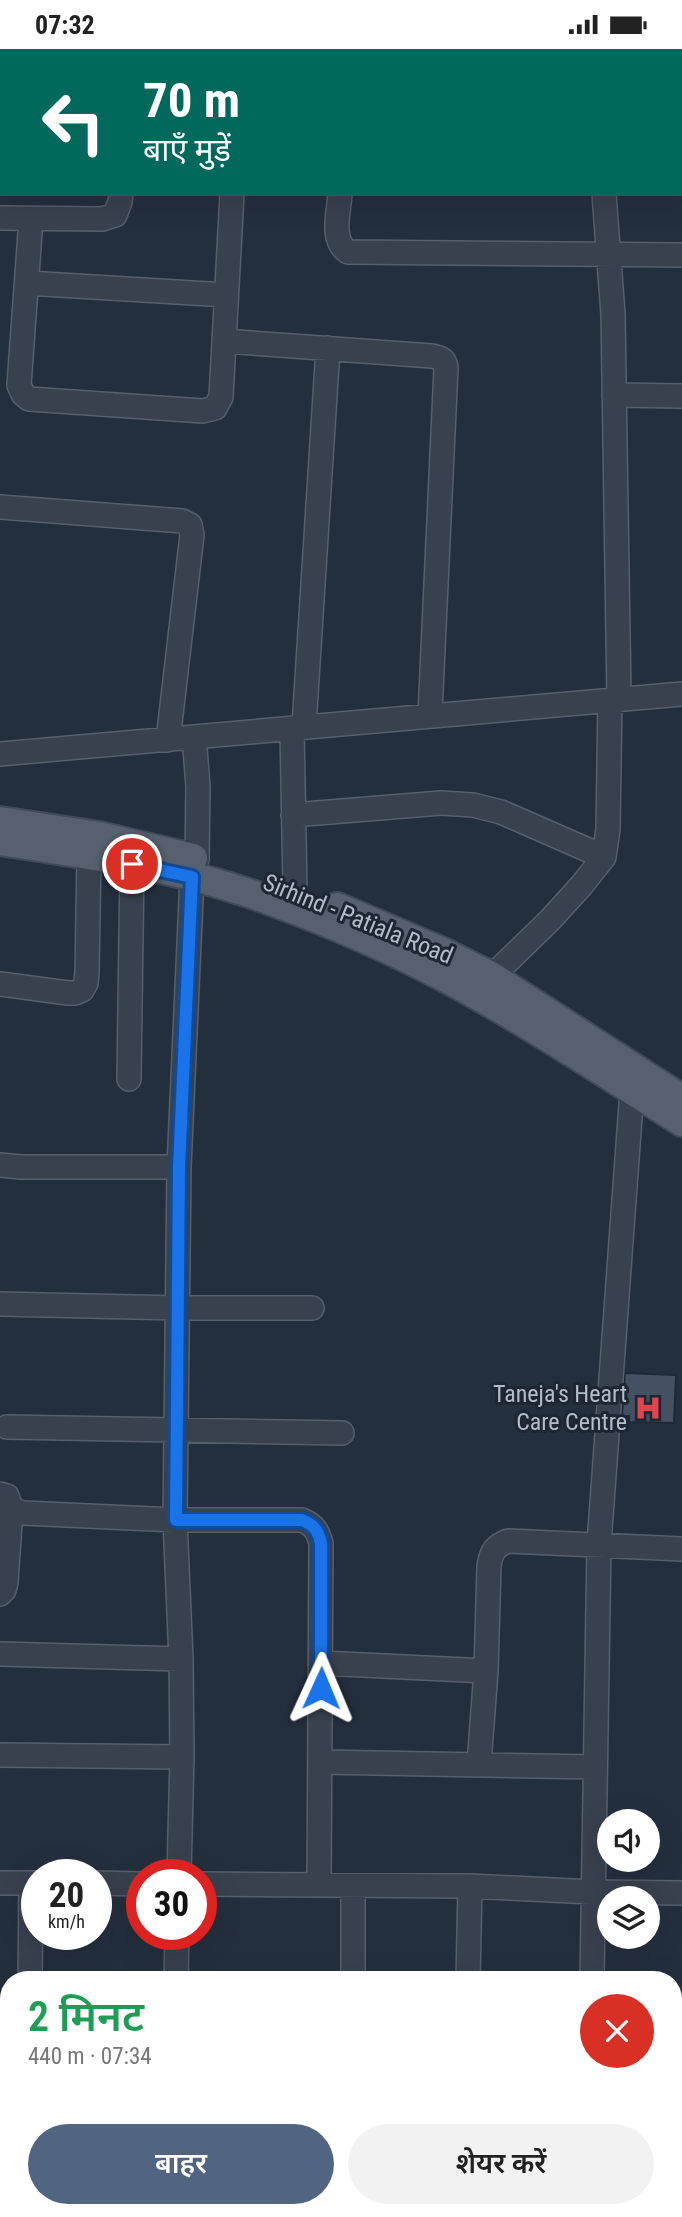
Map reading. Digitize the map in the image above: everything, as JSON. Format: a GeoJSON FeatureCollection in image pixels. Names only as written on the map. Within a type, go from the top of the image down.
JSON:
{"type":"FeatureCollection","features":[{"type":"Feature","properties":{"kind":"main road","name":"Sirhind - Patiala Road"},"geometry":{"type":"LineString","coordinates":[[0,821],[99,836],[195,868],[295,891],[433,948],[483,985],[682,1099]]}},
{"type":"Feature","properties":{"kind":"main road"},"geometry":{"type":"LineString","coordinates":[[0,841],[132,864],[195,868],[262,898],[483,985],[682,1122]]}},
{"type":"Feature","properties":{"kind":"street"},"geometry":{"type":"LineString","coordinates":[[0,218],[102,219],[115,215],[120,196]]}},
{"type":"Feature","properties":{"kind":"street"},"geometry":{"type":"LineString","coordinates":[[31,219],[19,385],[23,394],[29,399],[203,411],[215,408],[221,397],[232,196]]}},
{"type":"Feature","properties":{"kind":"street"},"geometry":{"type":"LineString","coordinates":[[340,196],[337,237],[348,252],[682,255]]}},
{"type":"Feature","properties":{"kind":"street"},"geometry":{"type":"LineString","coordinates":[[483,985],[550,920],[604,856],[615,700],[614,395],[610,255],[604,196]]}},
{"type":"Feature","properties":{"kind":"street"},"geometry":{"type":"LineString","coordinates":[[27,283],[226,295]]}},
{"type":"Feature","properties":{"kind":"street"},"geometry":{"type":"LineString","coordinates":[[224,341],[432,356],[442,358],[445,362],[430,715]]}},
{"type":"Feature","properties":{"kind":"street"},"geometry":{"type":"LineString","coordinates":[[295,891],[293,815],[298,727],[328,348]]}},
{"type":"Feature","properties":{"kind":"street"},"geometry":{"type":"LineString","coordinates":[[614,395],[682,396]]}},
{"type":"Feature","properties":{"kind":"street"},"geometry":{"type":"LineString","coordinates":[[0,507],[182,521],[190,525],[192,535],[168,740]]}},
{"type":"Feature","properties":{"kind":"street"},"geometry":{"type":"LineString","coordinates":[[0,754],[682,694]]}},
{"type":"Feature","properties":{"kind":"street"},"geometry":{"type":"LineString","coordinates":[[179,1859],[182,1757],[176,1520],[179,1167],[198,786],[194,737]]}},
{"type":"Feature","properties":{"kind":"street"},"geometry":{"type":"LineString","coordinates":[[293,815],[441,803],[473,805],[502,812],[604,856]]}},
{"type":"Feature","properties":{"kind":"street"},"geometry":{"type":"LineString","coordinates":[[0,984],[68,993],[82,990],[86,983],[89,855]]}},
{"type":"Feature","properties":{"kind":"street"},"geometry":{"type":"LineString","coordinates":[[130,1079],[132,864]]}},
{"type":"Feature","properties":{"kind":"street"},"geometry":{"type":"LineString","coordinates":[[592,1971],[599,1544],[632,1090]]}},
{"type":"Feature","properties":{"kind":"street"},"geometry":{"type":"LineString","coordinates":[[0,1165],[179,1167]]}},
{"type":"Feature","properties":{"kind":"street"},"geometry":{"type":"LineString","coordinates":[[0,1304],[312,1308]]}},
{"type":"Feature","properties":{"kind":"street"},"geometry":{"type":"LineString","coordinates":[[7,1427],[342,1433]]}},
{"type":"Feature","properties":{"kind":"street"},"geometry":{"type":"LineString","coordinates":[[5,1502],[23,1513],[176,1520],[302,1520],[312,1524],[321,1543],[319,1885]]}},
{"type":"Feature","properties":{"kind":"street"},"geometry":{"type":"LineString","coordinates":[[0,1594],[6,1582],[5,1502]]}},
{"type":"Feature","properties":{"kind":"street"},"geometry":{"type":"LineString","coordinates":[[479,1764],[486,1671],[489,1566],[491,1553],[498,1545],[508,1541],[682,1549]]}},
{"type":"Feature","properties":{"kind":"street"},"geometry":{"type":"LineString","coordinates":[[0,1654],[181,1659]]}},
{"type":"Feature","properties":{"kind":"street"},"geometry":{"type":"LineString","coordinates":[[322,1663],[486,1671]]}},
{"type":"Feature","properties":{"kind":"street"},"geometry":{"type":"LineString","coordinates":[[0,1755],[182,1757]]}},
{"type":"Feature","properties":{"kind":"street"},"geometry":{"type":"LineString","coordinates":[[320,1762],[595,1767]]}},
{"type":"Feature","properties":{"kind":"street"},"geometry":{"type":"LineString","coordinates":[[0,1883],[21,1883]]}},
{"type":"Feature","properties":{"kind":"street"},"geometry":{"type":"LineString","coordinates":[[217,1884],[470,1886],[682,1893]]}},
{"type":"Feature","properties":{"kind":"street"},"geometry":{"type":"LineString","coordinates":[[353,1886],[353,1971]]}},
{"type":"Feature","properties":{"kind":"street"},"geometry":{"type":"LineString","coordinates":[[468,1971],[470,1886]]}},
{"type":"Feature","properties":{"kind":"street"},"geometry":{"type":"LineString","coordinates":[[30,1971],[31,1950]]}},
{"type":"Feature","properties":{"kind":"street"},"geometry":{"type":"LineString","coordinates":[[176,1971],[177,1950]]}},
{"type":"Feature","properties":{"kind":"building"},"geometry":{"type":"Polygon","coordinates":[[[625,1373],[676,1375],[674,1423],[629,1422],[629,1416],[622,1416],[625,1373]]]}},
{"type":"Feature","properties":{"kind":"place","name":"Taneja's Heart Care Centre"},"geometry":{"type":"Point","coordinates":[648,1408]}},
{"type":"Feature","properties":{"kind":"route"},"geometry":{"type":"LineString","coordinates":[[132,864],[192,877],[179,1167],[176,1520],[302,1520],[312,1524],[321,1543],[321,1688]]}}]}
